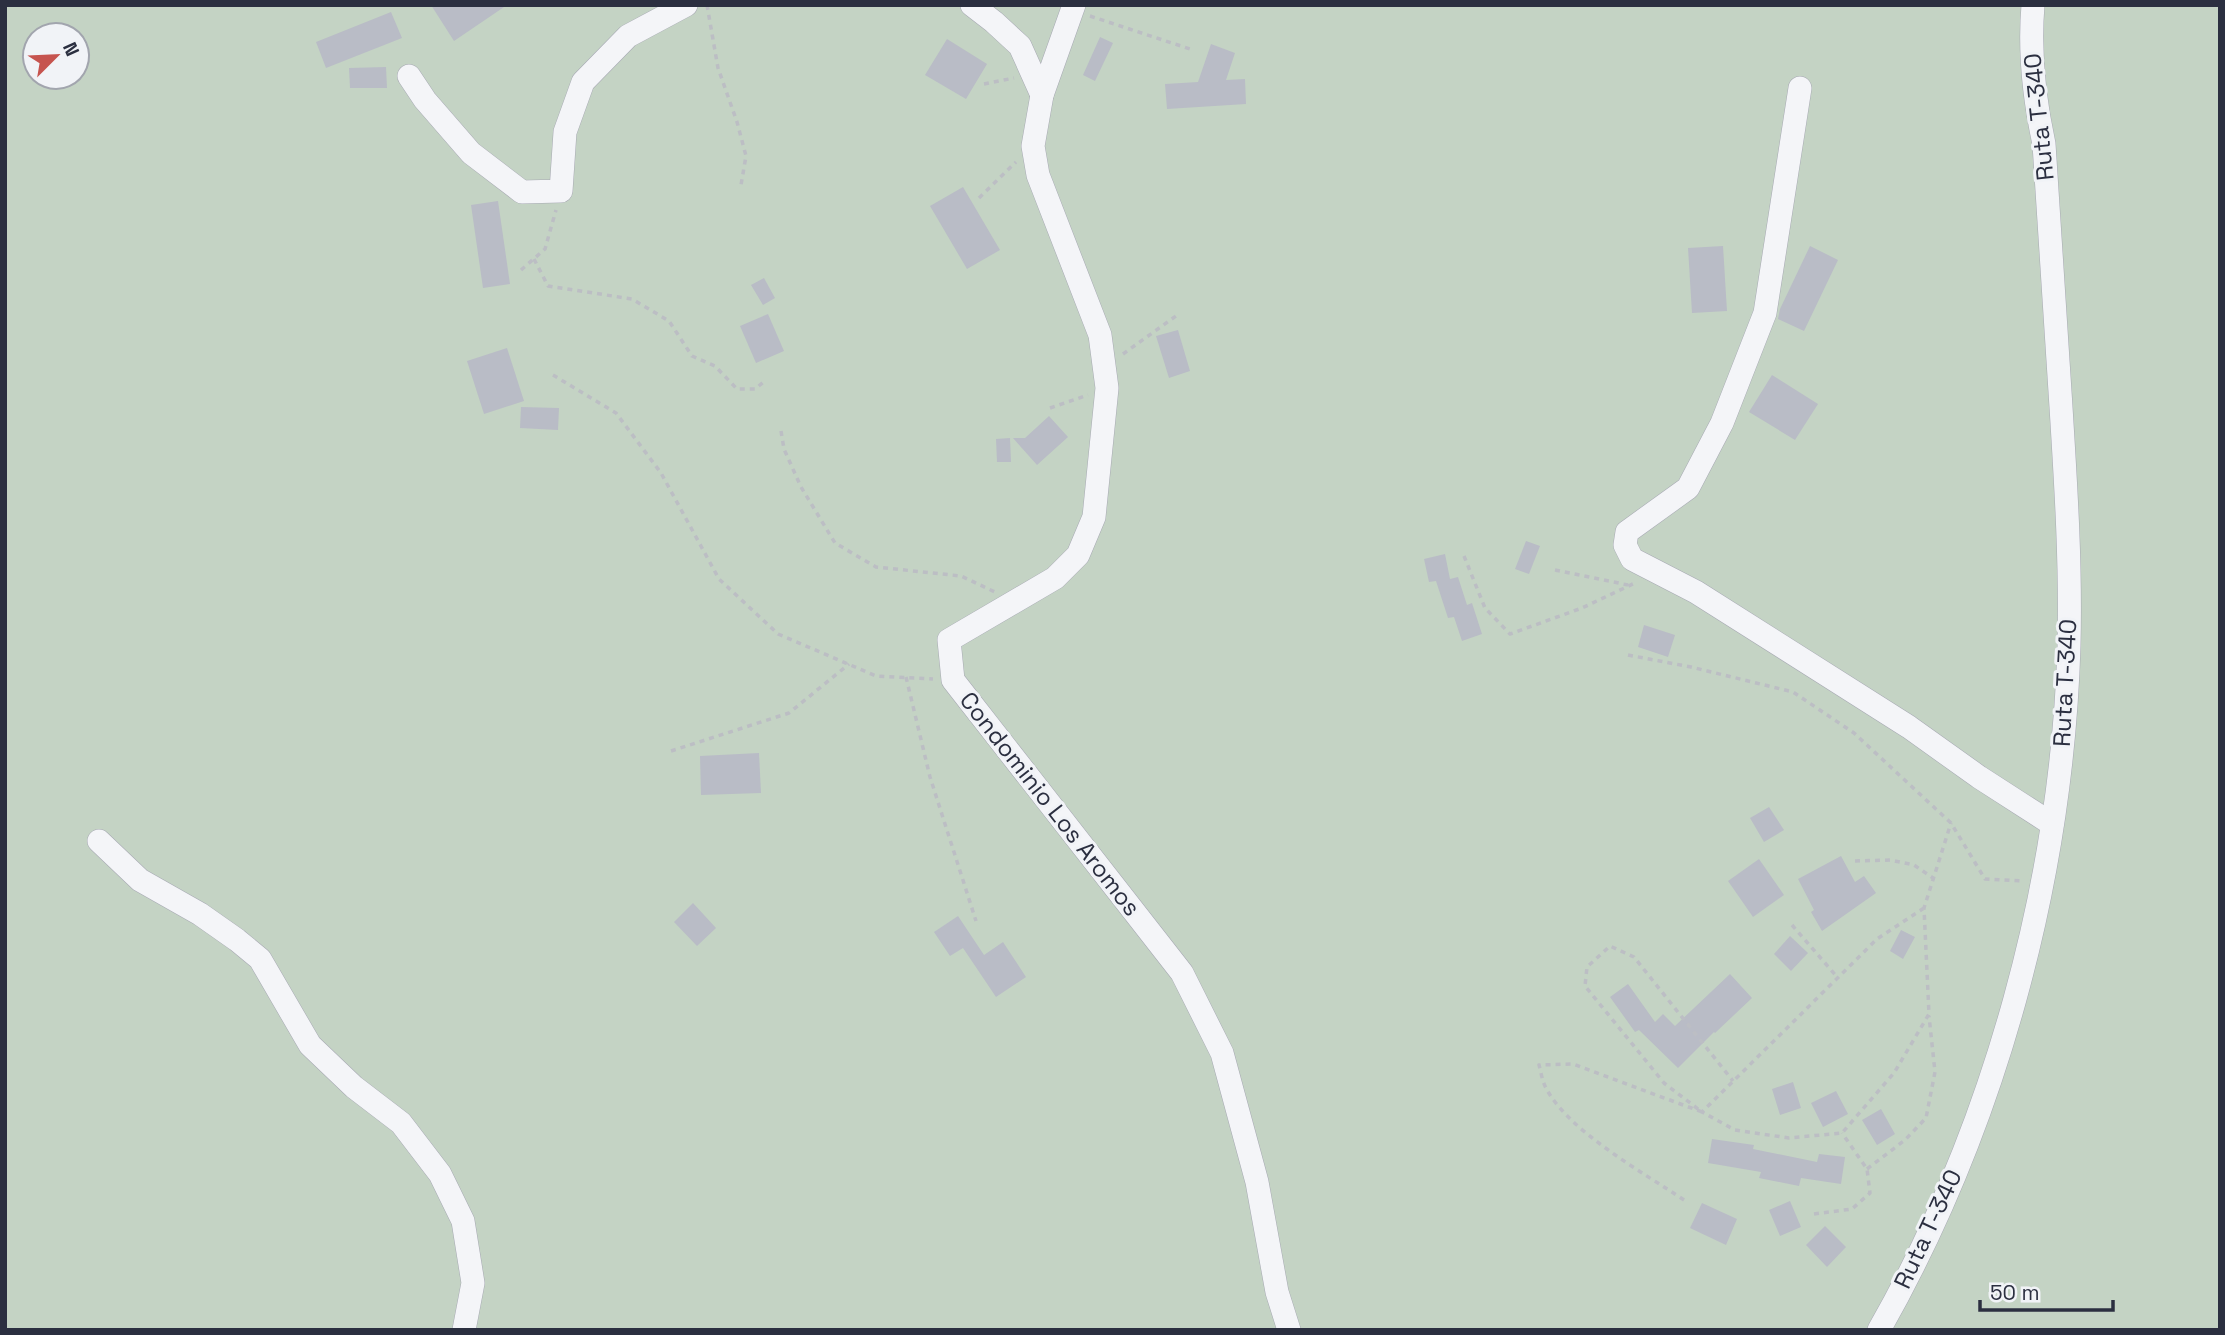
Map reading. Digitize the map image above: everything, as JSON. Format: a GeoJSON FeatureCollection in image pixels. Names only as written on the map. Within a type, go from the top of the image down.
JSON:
{"type":"FeatureCollection","features":[{"type":"Feature","properties":{"kind":"street"},"geometry":{"type":"LineString","coordinates":[[409,76],[425,100],[471,153],[522,192],[561,191],[565,132],[583,82],[628,36],[686,5]]}},
{"type":"Feature","properties":{"kind":"street"},"geometry":{"type":"LineString","coordinates":[[972,5],[1020,46],[1038,84]]}},
{"type":"Feature","properties":{"kind":"street","name":"Ruta T-340"},"geometry":{"type":"LineString","coordinates":[[1879,1330],[1934,1219],[1979,1110],[2015,997],[2042,882],[2060,765],[2068,671],[2069,529],[2044,144],[2033,82],[2033,5]]}},
{"type":"Feature","properties":{"kind":"street","name":"Condominio Los Aromos"},"geometry":{"type":"LineString","coordinates":[[1073,8],[1038,84],[1033,146],[1038,175],[1100,335],[1105,378],[1094,517],[1078,555],[1055,578],[949,640],[953,680],[1182,973],[1222,1053],[1257,1182],[1277,1292],[1289,1330]]}},
{"type":"Feature","properties":{"kind":"street"},"geometry":{"type":"LineString","coordinates":[[1800,88],[1765,313],[1722,423],[1688,488],[1627,533],[1625,545],[1632,559],[1696,592],[1885,712],[2052,824]]}},
{"type":"Feature","properties":{"kind":"street"},"geometry":{"type":"LineString","coordinates":[[99,841],[140,880],[200,915],[260,959],[310,1045],[354,1087],[401,1123],[440,1174],[463,1221],[473,1283],[464,1330]]}},
{"type":"Feature","properties":{"kind":"path"},"geometry":{"type":"LineString","coordinates":[[707,5],[718,68],[746,156],[741,185]]}},
{"type":"Feature","properties":{"kind":"path"},"geometry":{"type":"LineString","coordinates":[[1073,8],[1190,49]]}},
{"type":"Feature","properties":{"kind":"path"},"geometry":{"type":"LineString","coordinates":[[984,83],[1038,84]]}},
{"type":"Feature","properties":{"kind":"path"},"geometry":{"type":"LineString","coordinates":[[979,198],[1033,146]]}},
{"type":"Feature","properties":{"kind":"path"},"geometry":{"type":"LineString","coordinates":[[522,270],[545,249],[561,191]]}},
{"type":"Feature","properties":{"kind":"path"},"geometry":{"type":"LineString","coordinates":[[534,259],[548,286],[632,299],[669,321],[692,356],[715,366],[737,389],[755,389],[766,380]]}},
{"type":"Feature","properties":{"kind":"path"},"geometry":{"type":"LineString","coordinates":[[1049,408],[1105,378],[1176,316]]}},
{"type":"Feature","properties":{"kind":"path"},"geometry":{"type":"LineString","coordinates":[[553,375],[616,412],[662,473],[719,579],[778,634],[876,676],[953,680]]}},
{"type":"Feature","properties":{"kind":"path"},"geometry":{"type":"LineString","coordinates":[[781,431],[784,449],[801,487],[835,543],[876,567],[961,576],[1016,601]]}},
{"type":"Feature","properties":{"kind":"path"},"geometry":{"type":"LineString","coordinates":[[1464,556],[1485,608],[1510,634],[1582,608],[1657,572]]}},
{"type":"Feature","properties":{"kind":"path"},"geometry":{"type":"LineString","coordinates":[[1555,570],[1630,585]]}},
{"type":"Feature","properties":{"kind":"path"},"geometry":{"type":"LineString","coordinates":[[1628,655],[1793,692],[1854,733],[1951,823],[1985,878],[2042,882]]}},
{"type":"Feature","properties":{"kind":"path"},"geometry":{"type":"LineString","coordinates":[[671,751],[789,713],[849,664]]}},
{"type":"Feature","properties":{"kind":"path"},"geometry":{"type":"LineString","coordinates":[[906,677],[930,777],[976,920]]}},
{"type":"Feature","properties":{"kind":"path"},"geometry":{"type":"LineString","coordinates":[[1867,1169],[1905,1140],[1926,1118],[1935,1072],[1929,1014],[1924,908],[1951,823]]}},
{"type":"Feature","properties":{"kind":"path"},"geometry":{"type":"LineString","coordinates":[[1855,861],[1890,860],[1914,865],[1933,878]]}},
{"type":"Feature","properties":{"kind":"path"},"geometry":{"type":"LineString","coordinates":[[1702,1112],[1877,939],[1924,908]]}},
{"type":"Feature","properties":{"kind":"path"},"geometry":{"type":"LineString","coordinates":[[1792,925],[1838,978]]}},
{"type":"Feature","properties":{"kind":"path"},"geometry":{"type":"LineString","coordinates":[[1702,1112],[1664,1083],[1585,986],[1587,967],[1610,946],[1634,957],[1733,1081]]}},
{"type":"Feature","properties":{"kind":"path"},"geometry":{"type":"LineString","coordinates":[[1685,1200],[1592,1138],[1562,1111],[1545,1087],[1539,1065],[1573,1064],[1702,1112],[1735,1130],[1789,1138],[1842,1133],[1895,1073],[1929,1014]]}},
{"type":"Feature","properties":{"kind":"path"},"geometry":{"type":"LineString","coordinates":[[1814,1214],[1852,1209],[1870,1193],[1867,1169],[1842,1133]]}},
{"type":"Feature","properties":{"kind":"green space"},"geometry":{"type":"Polygon","coordinates":[[[5,5],[2220,5],[2220,1330],[5,1330],[5,5]]]}},
{"type":"Feature","properties":{"kind":"building"},"geometry":{"type":"Polygon","coordinates":[[[431,5],[507,5],[454,41],[431,5]]]}},
{"type":"Feature","properties":{"kind":"building"},"geometry":{"type":"Polygon","coordinates":[[[391,12],[402,38],[326,68],[316,42],[391,12]]]}},
{"type":"Feature","properties":{"kind":"building"},"geometry":{"type":"Polygon","coordinates":[[[1100,37],[1113,43],[1095,81],[1083,75],[1100,37]]]}},
{"type":"Feature","properties":{"kind":"building"},"geometry":{"type":"Polygon","coordinates":[[[947,39],[987,64],[966,99],[925,75],[947,39]]]}},
{"type":"Feature","properties":{"kind":"building"},"geometry":{"type":"Polygon","coordinates":[[[1211,44],[1235,53],[1226,80],[1245,79],[1246,104],[1167,109],[1165,84],[1198,82],[1211,44]]]}},
{"type":"Feature","properties":{"kind":"building"},"geometry":{"type":"Polygon","coordinates":[[[386,67],[387,88],[350,88],[349,68],[386,67]]]}},
{"type":"Feature","properties":{"kind":"building"},"geometry":{"type":"Polygon","coordinates":[[[963,187],[1000,250],[967,269],[930,206],[963,187]]]}},
{"type":"Feature","properties":{"kind":"building"},"geometry":{"type":"Polygon","coordinates":[[[498,201],[510,284],[483,288],[471,205],[498,201]]]}},
{"type":"Feature","properties":{"kind":"building"},"geometry":{"type":"Polygon","coordinates":[[[1723,246],[1727,311],[1692,313],[1688,248],[1723,246]]]}},
{"type":"Feature","properties":{"kind":"building"},"geometry":{"type":"Polygon","coordinates":[[[1810,246],[1838,260],[1804,331],[1778,319],[1780,309],[1810,246]]]}},
{"type":"Feature","properties":{"kind":"building"},"geometry":{"type":"Polygon","coordinates":[[[764,278],[775,298],[763,305],[751,285],[764,278]]]}},
{"type":"Feature","properties":{"kind":"building"},"geometry":{"type":"Polygon","coordinates":[[[768,314],[784,351],[756,363],[740,326],[768,314]]]}},
{"type":"Feature","properties":{"kind":"building"},"geometry":{"type":"Polygon","coordinates":[[[1178,330],[1190,371],[1169,378],[1156,336],[1178,330]]]}},
{"type":"Feature","properties":{"kind":"building"},"geometry":{"type":"Polygon","coordinates":[[[507,348],[524,401],[484,414],[467,361],[507,348]]]}},
{"type":"Feature","properties":{"kind":"building"},"geometry":{"type":"Polygon","coordinates":[[[1772,375],[1818,404],[1795,440],[1749,412],[1772,375]]]}},
{"type":"Feature","properties":{"kind":"building"},"geometry":{"type":"Polygon","coordinates":[[[521,407],[559,408],[558,430],[520,428],[521,407]]]}},
{"type":"Feature","properties":{"kind":"building"},"geometry":{"type":"Polygon","coordinates":[[[1049,416],[1068,437],[1037,465],[1013,438],[1025,438],[1049,416]]]}},
{"type":"Feature","properties":{"kind":"building"},"geometry":{"type":"Polygon","coordinates":[[[1010,438],[1011,462],[997,462],[996,439],[1010,438]]]}},
{"type":"Feature","properties":{"kind":"building"},"geometry":{"type":"Polygon","coordinates":[[[1526,541],[1540,546],[1529,574],[1515,569],[1526,541]]]}},
{"type":"Feature","properties":{"kind":"building"},"geometry":{"type":"Polygon","coordinates":[[[1445,554],[1450,579],[1458,577],[1467,605],[1472,603],[1482,634],[1462,641],[1454,617],[1448,618],[1436,581],[1429,582],[1424,559],[1445,554]]]}},
{"type":"Feature","properties":{"kind":"building"},"geometry":{"type":"Polygon","coordinates":[[[1644,625],[1675,635],[1668,657],[1638,647],[1644,625]]]}},
{"type":"Feature","properties":{"kind":"building"},"geometry":{"type":"Polygon","coordinates":[[[759,753],[761,793],[701,795],[700,756],[759,753]]]}},
{"type":"Feature","properties":{"kind":"building"},"geometry":{"type":"Polygon","coordinates":[[[1769,807],[1784,830],[1764,842],[1750,818],[1769,807]]]}},
{"type":"Feature","properties":{"kind":"building"},"geometry":{"type":"Polygon","coordinates":[[[1841,856],[1855,882],[1864,876],[1876,893],[1822,931],[1798,879],[1841,856]]]}},
{"type":"Feature","properties":{"kind":"building"},"geometry":{"type":"Polygon","coordinates":[[[1759,859],[1784,895],[1753,917],[1728,881],[1759,859]]]}},
{"type":"Feature","properties":{"kind":"building"},"geometry":{"type":"Polygon","coordinates":[[[693,903],[716,928],[697,946],[674,922],[693,903]]]}},
{"type":"Feature","properties":{"kind":"building"},"geometry":{"type":"Polygon","coordinates":[[[958,916],[984,955],[1003,942],[1026,977],[996,997],[963,948],[950,956],[934,932],[958,916]]]}},
{"type":"Feature","properties":{"kind":"building"},"geometry":{"type":"Polygon","coordinates":[[[1901,930],[1915,937],[1903,959],[1890,951],[1901,930]]]}},
{"type":"Feature","properties":{"kind":"building"},"geometry":{"type":"Polygon","coordinates":[[[1790,936],[1808,953],[1791,971],[1774,954],[1790,936]]]}},
{"type":"Feature","properties":{"kind":"building"},"geometry":{"type":"Polygon","coordinates":[[[1730,974],[1752,998],[1678,1068],[1639,1030],[1635,1032],[1610,997],[1628,984],[1655,1022],[1663,1014],[1675,1026],[1730,974]]]}},
{"type":"Feature","properties":{"kind":"building"},"geometry":{"type":"Polygon","coordinates":[[[1793,1082],[1801,1108],[1780,1115],[1772,1089],[1793,1082]]]}},
{"type":"Feature","properties":{"kind":"building"},"geometry":{"type":"Polygon","coordinates":[[[1836,1091],[1848,1114],[1823,1127],[1811,1103],[1836,1091]]]}},
{"type":"Feature","properties":{"kind":"building"},"geometry":{"type":"Polygon","coordinates":[[[1881,1109],[1895,1134],[1877,1145],[1862,1120],[1881,1109]]]}},
{"type":"Feature","properties":{"kind":"building"},"geometry":{"type":"Polygon","coordinates":[[[1712,1139],[1754,1145],[1753,1149],[1817,1162],[1819,1154],[1845,1157],[1841,1184],[1801,1178],[1799,1186],[1759,1178],[1761,1172],[1708,1163],[1712,1139]]]}},
{"type":"Feature","properties":{"kind":"building"},"geometry":{"type":"Polygon","coordinates":[[[1790,1201],[1801,1227],[1780,1236],[1769,1210],[1790,1201]]]}},
{"type":"Feature","properties":{"kind":"building"},"geometry":{"type":"Polygon","coordinates":[[[1702,1203],[1737,1219],[1726,1245],[1690,1228],[1702,1203]]]}},
{"type":"Feature","properties":{"kind":"building"},"geometry":{"type":"Polygon","coordinates":[[[1825,1226],[1846,1247],[1827,1267],[1806,1245],[1825,1226]]]}}]}
